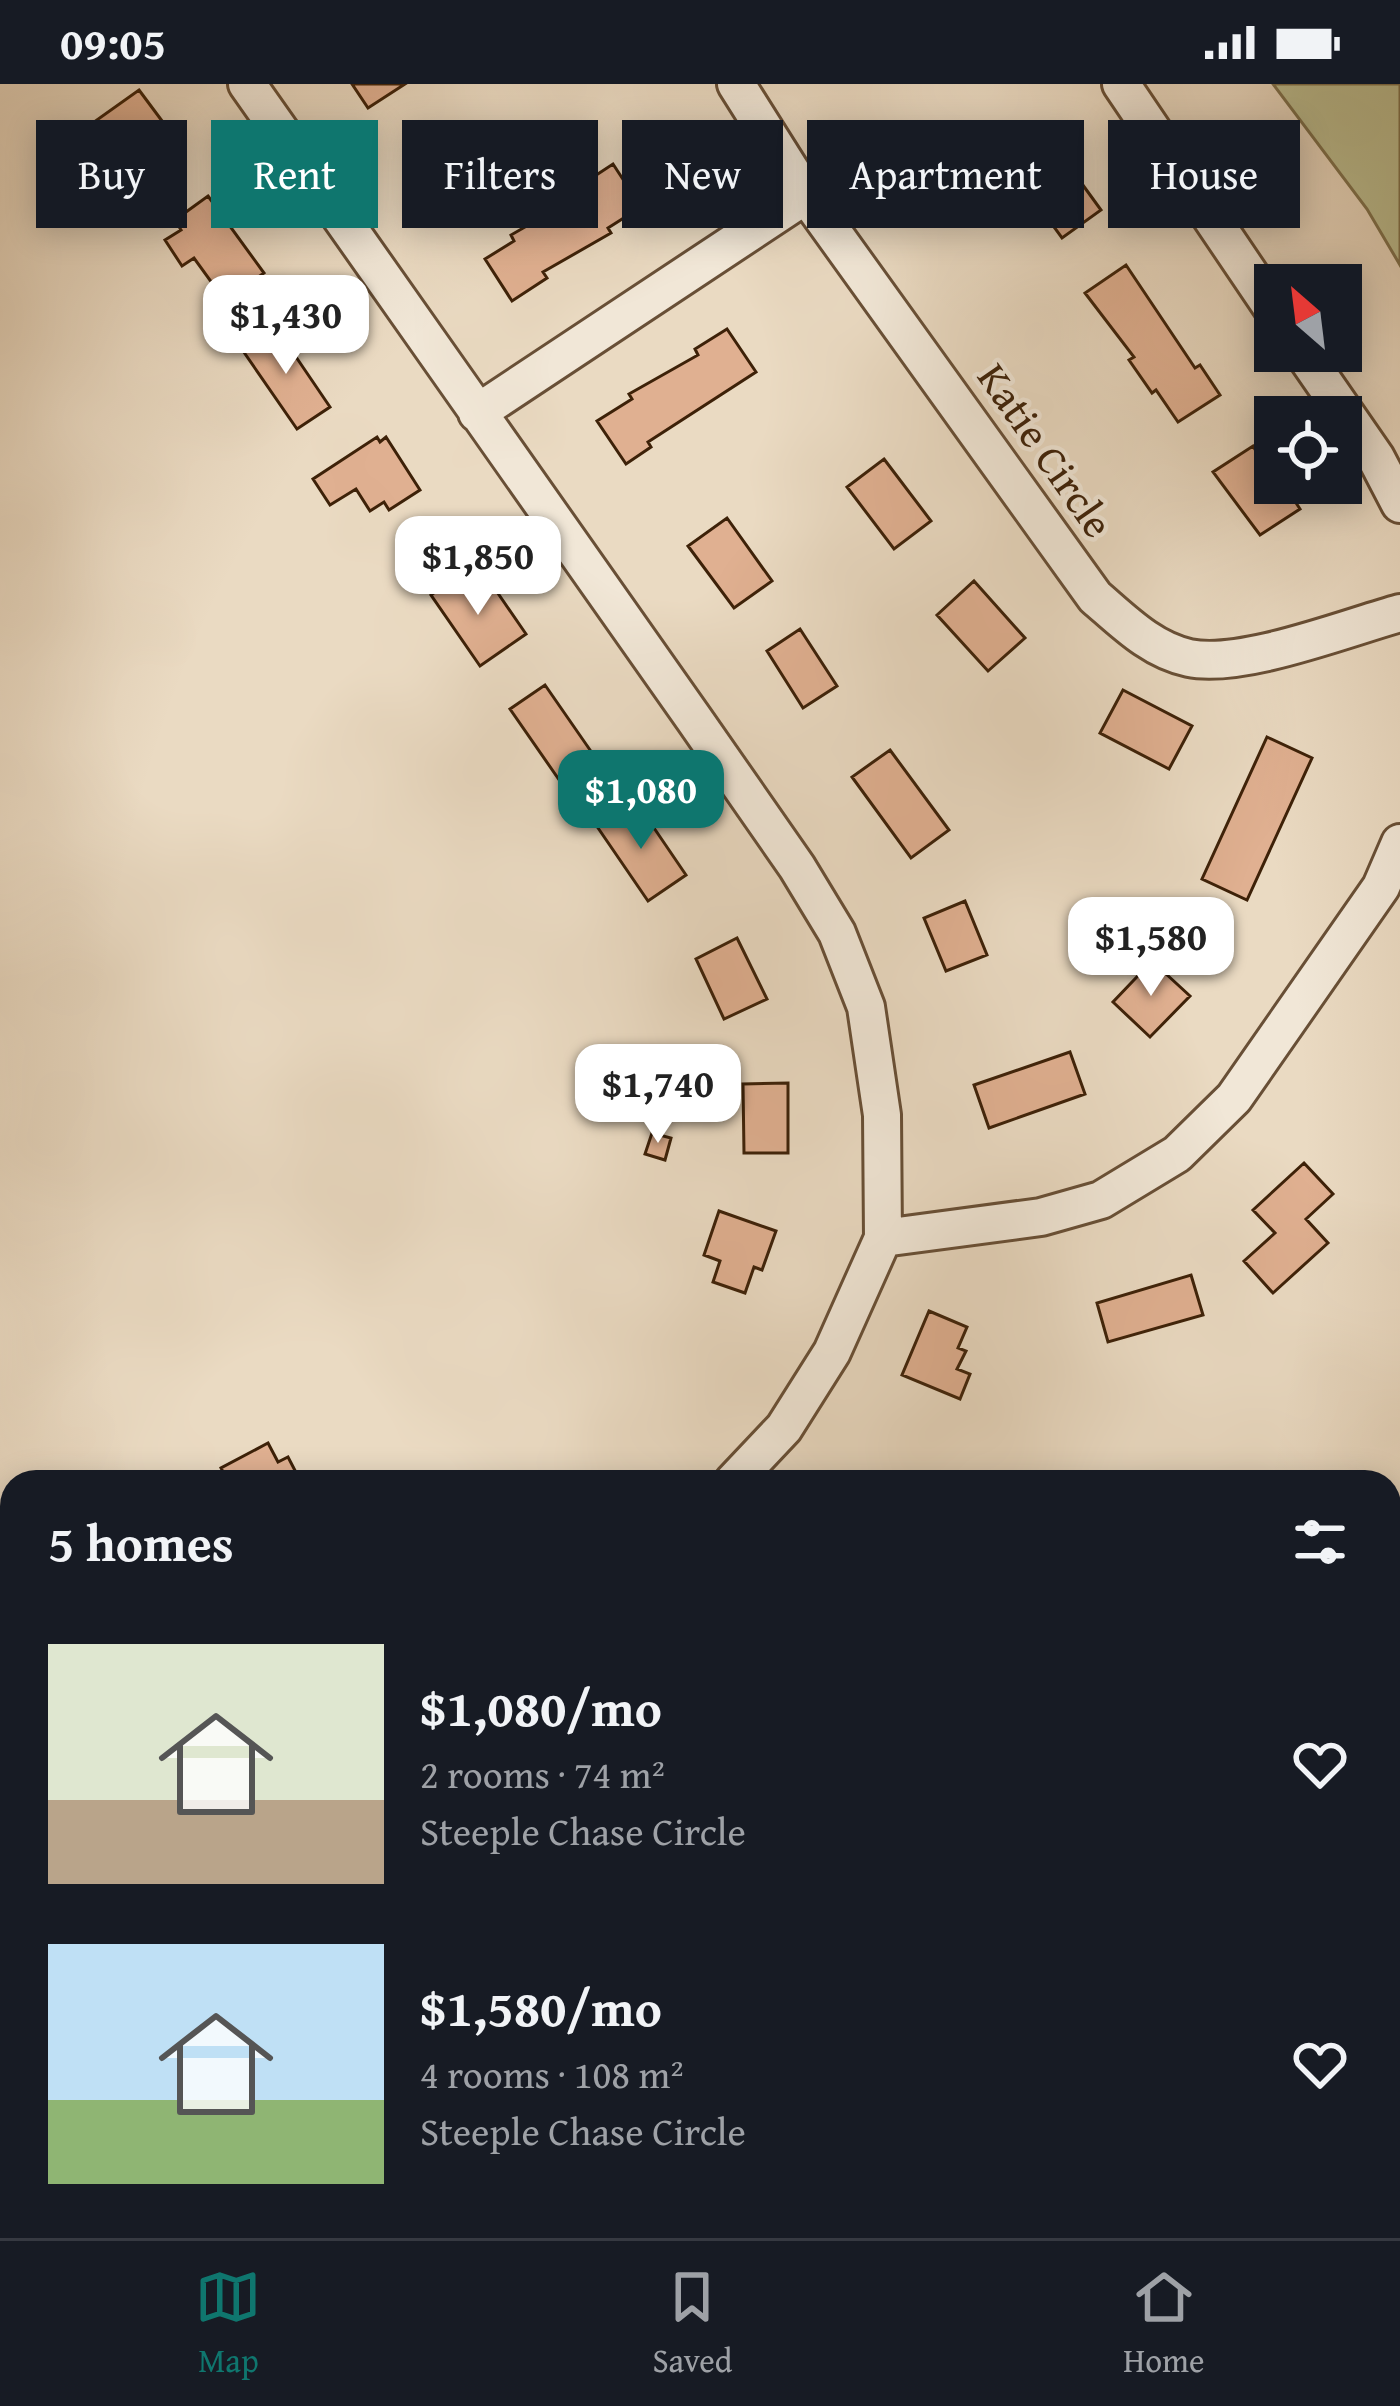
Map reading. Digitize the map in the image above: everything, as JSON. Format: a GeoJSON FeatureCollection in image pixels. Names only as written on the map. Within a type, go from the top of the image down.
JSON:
{"type":"FeatureCollection","features":[{"type":"Feature","properties":{"kind":"street"},"geometry":{"type":"LineString","coordinates":[[247,84],[797,867],[836,934],[866,1006],[881,1115],[883,1238],[832,1352],[784,1428],[744,1470]]}},
{"type":"Feature","properties":{"kind":"street","name":"Katie Circle"},"geometry":{"type":"LineString","coordinates":[[736,84],[806,195],[1095,597],[1143,638],[1190,658],[1246,657],[1400,613]]}},
{"type":"Feature","properties":{"kind":"street"},"geometry":{"type":"LineString","coordinates":[[1121,84],[1254,281]]}},
{"type":"Feature","properties":{"kind":"street"},"geometry":{"type":"LineString","coordinates":[[477,413],[806,195]]}},
{"type":"Feature","properties":{"kind":"street"},"geometry":{"type":"LineString","coordinates":[[1317,372],[1376,458],[1400,504]]}},
{"type":"Feature","properties":{"kind":"street"},"geometry":{"type":"LineString","coordinates":[[883,1238],[1041,1217],[1101,1200],[1177,1154],[1234,1099],[1382,886],[1400,844]]}},
{"type":"Feature","properties":{"kind":"green space"},"geometry":{"type":"Polygon","coordinates":[[[1273,84],[1400,84],[1400,265],[1367,209],[1273,84]]]}},
{"type":"Feature","properties":{"kind":"building"},"geometry":{"type":"Polygon","coordinates":[[[352,84],[405,84],[368,108],[352,84]]]}},
{"type":"Feature","properties":{"kind":"building"},"geometry":{"type":"Polygon","coordinates":[[[139,90],[161,120],[97,120],[139,90]]]}},
{"type":"Feature","properties":{"kind":"building"},"geometry":{"type":"Polygon","coordinates":[[[613,164],[622,178],[622,219],[608,228],[611,233],[543,272],[547,278],[512,301],[485,259],[514,241],[511,235],[523,228],[598,228],[598,174],[613,164]]]}},
{"type":"Feature","properties":{"kind":"building"},"geometry":{"type":"Polygon","coordinates":[[[1084,187],[1101,210],[1084,222],[1084,187]]]}},
{"type":"Feature","properties":{"kind":"building"},"geometry":{"type":"Polygon","coordinates":[[[208,196],[211,228],[231,228],[264,273],[225,301],[194,258],[182,266],[165,240],[187,228],[187,211],[208,196]]]}},
{"type":"Feature","properties":{"kind":"building"},"geometry":{"type":"Polygon","coordinates":[[[1055,228],[1076,228],[1062,238],[1055,228]]]}},
{"type":"Feature","properties":{"kind":"building"},"geometry":{"type":"Polygon","coordinates":[[[1126,265],[1195,368],[1200,365],[1220,395],[1178,422],[1156,390],[1152,393],[1129,360],[1134,357],[1085,293],[1126,265]]]}},
{"type":"Feature","properties":{"kind":"building"},"geometry":{"type":"Polygon","coordinates":[[[275,326],[330,407],[297,429],[241,348],[275,326]]]}},
{"type":"Feature","properties":{"kind":"building"},"geometry":{"type":"Polygon","coordinates":[[[727,329],[756,372],[648,442],[651,447],[626,464],[597,421],[632,399],[629,394],[698,355],[695,349],[727,329]]]}},
{"type":"Feature","properties":{"kind":"building"},"geometry":{"type":"Polygon","coordinates":[[[377,437],[380,442],[386,437],[420,490],[389,510],[384,502],[370,511],[356,489],[330,505],[313,479],[377,437]]]}},
{"type":"Feature","properties":{"kind":"building"},"geometry":{"type":"Polygon","coordinates":[[[1253,446],[1254,504],[1297,504],[1300,509],[1260,535],[1213,472],[1253,446]]]}},
{"type":"Feature","properties":{"kind":"building"},"geometry":{"type":"Polygon","coordinates":[[[884,459],[931,521],[894,549],[847,487],[884,459]]]}},
{"type":"Feature","properties":{"kind":"building"},"geometry":{"type":"Polygon","coordinates":[[[727,518],[772,581],[734,608],[688,546],[727,518]]]}},
{"type":"Feature","properties":{"kind":"building"},"geometry":{"type":"Polygon","coordinates":[[[466,570],[484,596],[495,589],[526,634],[480,666],[431,595],[466,570]]]}},
{"type":"Feature","properties":{"kind":"building"},"geometry":{"type":"Polygon","coordinates":[[[974,581],[1025,638],[988,671],[937,615],[974,581]]]}},
{"type":"Feature","properties":{"kind":"building"},"geometry":{"type":"Polygon","coordinates":[[[800,629],[837,686],[803,708],[767,651],[800,629]]]}},
{"type":"Feature","properties":{"kind":"building"},"geometry":{"type":"Polygon","coordinates":[[[545,685],[597,760],[562,784],[510,709],[545,685]]]}},
{"type":"Feature","properties":{"kind":"building"},"geometry":{"type":"Polygon","coordinates":[[[1123,690],[1192,726],[1169,769],[1100,733],[1123,690]]]}},
{"type":"Feature","properties":{"kind":"building"},"geometry":{"type":"Polygon","coordinates":[[[1267,737],[1312,758],[1247,900],[1202,879],[1267,737]]]}},
{"type":"Feature","properties":{"kind":"building"},"geometry":{"type":"Polygon","coordinates":[[[890,750],[949,830],[911,858],[852,777],[890,750]]]}},
{"type":"Feature","properties":{"kind":"building"},"geometry":{"type":"Polygon","coordinates":[[[629,804],[648,832],[654,828],[686,875],[648,901],[596,825],[629,804]]]}},
{"type":"Feature","properties":{"kind":"building"},"geometry":{"type":"Polygon","coordinates":[[[965,901],[987,955],[946,971],[924,918],[965,901]]]}},
{"type":"Feature","properties":{"kind":"building"},"geometry":{"type":"Polygon","coordinates":[[[737,938],[767,999],[724,1019],[696,959],[737,938]]]}},
{"type":"Feature","properties":{"kind":"building"},"geometry":{"type":"Polygon","coordinates":[[[1152,961],[1190,996],[1150,1037],[1113,1002],[1152,961]]]}},
{"type":"Feature","properties":{"kind":"building"},"geometry":{"type":"Polygon","coordinates":[[[1070,1052],[1085,1094],[989,1128],[974,1085],[1070,1052]]]}},
{"type":"Feature","properties":{"kind":"building"},"geometry":{"type":"Polygon","coordinates":[[[788,1083],[788,1153],[744,1153],[743,1084],[788,1083]]]}},
{"type":"Feature","properties":{"kind":"building"},"geometry":{"type":"Polygon","coordinates":[[[652,1133],[671,1138],[665,1160],[645,1154],[652,1133]]]}},
{"type":"Feature","properties":{"kind":"building"},"geometry":{"type":"Polygon","coordinates":[[[1304,1163],[1333,1194],[1306,1219],[1328,1243],[1273,1293],[1244,1261],[1275,1233],[1253,1210],[1304,1163]]]}},
{"type":"Feature","properties":{"kind":"building"},"geometry":{"type":"Polygon","coordinates":[[[719,1211],[776,1231],[762,1270],[754,1267],[745,1293],[713,1282],[720,1261],[704,1255],[719,1211]]]}},
{"type":"Feature","properties":{"kind":"building"},"geometry":{"type":"Polygon","coordinates":[[[1191,1275],[1203,1315],[1108,1342],[1097,1303],[1191,1275]]]}},
{"type":"Feature","properties":{"kind":"building"},"geometry":{"type":"Polygon","coordinates":[[[929,1311],[967,1327],[958,1348],[966,1351],[957,1369],[970,1374],[960,1399],[902,1375],[929,1311]]]}},
{"type":"Feature","properties":{"kind":"building"},"geometry":{"type":"Polygon","coordinates":[[[268,1443],[278,1462],[288,1457],[295,1470],[222,1470],[268,1443]]]}}]}
